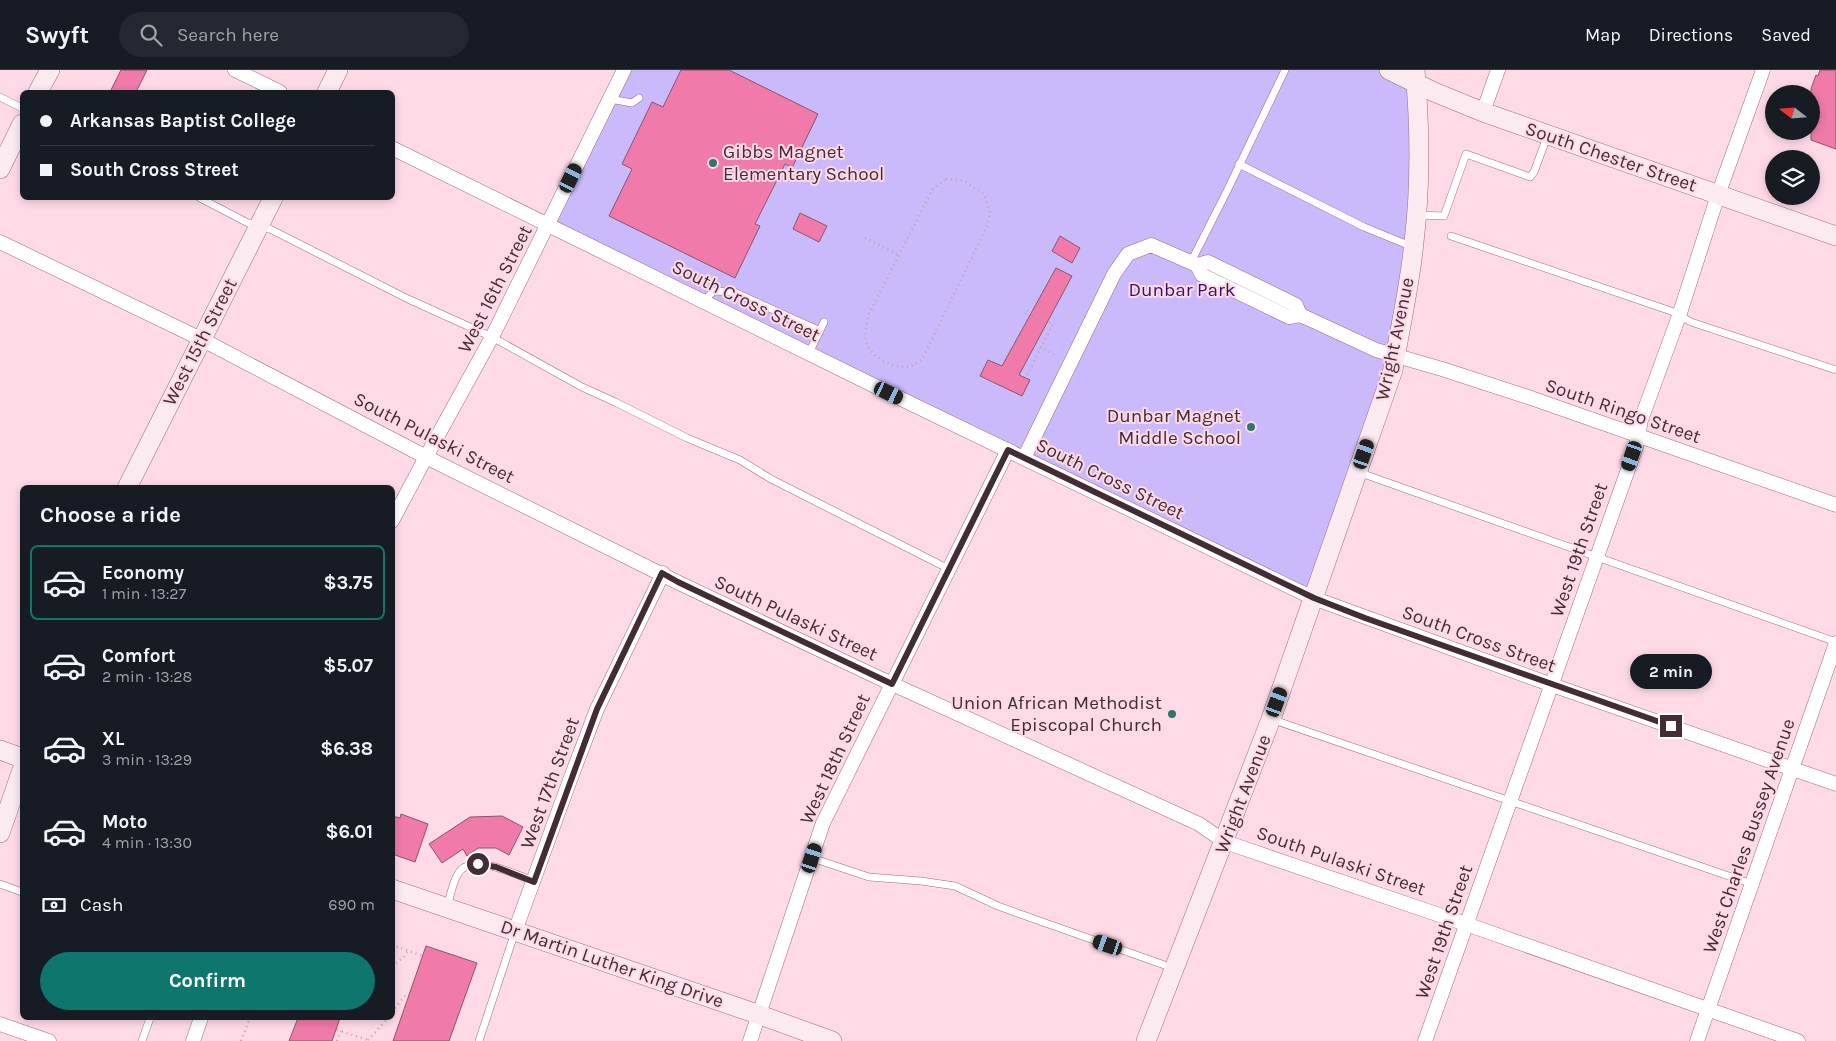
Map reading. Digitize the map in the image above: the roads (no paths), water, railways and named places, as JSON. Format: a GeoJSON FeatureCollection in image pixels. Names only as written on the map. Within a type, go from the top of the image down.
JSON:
{"type":"FeatureCollection","features":[{"type":"Feature","properties":{"kind":"main road"},"geometry":{"type":"LineString","coordinates":[[39,90],[50,70]]}},
{"type":"Feature","properties":{"kind":"main road"},"geometry":{"type":"LineString","coordinates":[[328,90],[338,70]]}},
{"type":"Feature","properties":{"kind":"main road","name":"South Chester Street"},"geometry":{"type":"LineString","coordinates":[[1389,70],[1416,77],[1483,112],[1836,236]]}},
{"type":"Feature","properties":{"kind":"main road","name":"Wright Avenue"},"geometry":{"type":"LineString","coordinates":[[1146,1041],[1225,842],[1271,719],[1389,383],[1414,247],[1420,139],[1416,77]]}},
{"type":"Feature","properties":{"kind":"main road"},"geometry":{"type":"LineString","coordinates":[[0,169],[20,128]]}},
{"type":"Feature","properties":{"kind":"main road","name":"West 15th Street"},"geometry":{"type":"LineString","coordinates":[[128,485],[273,200]]}},
{"type":"Feature","properties":{"kind":"main road"},"geometry":{"type":"LineString","coordinates":[[0,750],[20,757]]}},
{"type":"Feature","properties":{"kind":"main road"},"geometry":{"type":"LineString","coordinates":[[0,833],[20,776]]}},
{"type":"Feature","properties":{"kind":"main road","name":"Dr Martin Luther King Drive"},"geometry":{"type":"LineString","coordinates":[[395,890],[760,1014],[832,1041]]}},
{"type":"Feature","properties":{"kind":"street"},"geometry":{"type":"LineString","coordinates":[[235,70],[276,90]]}},
{"type":"Feature","properties":{"kind":"street","name":"West 16th Street"},"geometry":{"type":"LineString","coordinates":[[395,516],[492,337],[624,70]]}},
{"type":"Feature","properties":{"kind":"street"},"geometry":{"type":"LineString","coordinates":[[1483,112],[1498,70]]}},
{"type":"Feature","properties":{"kind":"street","name":"West 19th Street"},"geometry":{"type":"LineString","coordinates":[[1425,1041],[1636,447],[1641,420],[1679,316],[1718,194],[1764,70]]}},
{"type":"Feature","properties":{"kind":"street","name":"South Cross Street"},"geometry":{"type":"LineString","coordinates":[[395,150],[548,226],[1314,598],[1552,685],[1836,784]]}},
{"type":"Feature","properties":{"kind":"street","name":"South Pulaski Street"},"geometry":{"type":"LineString","coordinates":[[0,242],[201,339],[426,456],[678,582],[892,684],[1199,824],[1225,842],[1640,984],[1798,1041]]}},
{"type":"Feature","properties":{"kind":"street"},"geometry":{"type":"LineString","coordinates":[[1024,458],[1114,274],[1128,254],[1151,245],[1194,264]]}},
{"type":"Feature","properties":{"kind":"street","name":"South Ringo Street"},"geometry":{"type":"LineString","coordinates":[[1194,264],[1202,276],[1289,317],[1300,316],[1376,350],[1395,357],[1442,368],[1836,506]]}},
{"type":"Feature","properties":{"kind":"street","name":"West 18th Street"},"geometry":{"type":"LineString","coordinates":[[750,1041],[823,823],[1008,450]]}},
{"type":"Feature","properties":{"kind":"street","name":"West 17th Street"},"geometry":{"type":"LineString","coordinates":[[515,931],[597,709],[662,573]]}},
{"type":"Feature","properties":{"kind":"street","name":"West Charles Bussey Avenue"},"geometry":{"type":"LineString","coordinates":[[1697,1041],[1836,643]]}},
{"type":"Feature","properties":{"kind":"street"},"geometry":{"type":"LineString","coordinates":[[193,1041],[200,1020]]}},
{"type":"Feature","properties":{"kind":"street"},"geometry":{"type":"LineString","coordinates":[[0,1024],[50,1041]]}},
{"type":"Feature","properties":{"kind":"lane"},"geometry":{"type":"LineString","coordinates":[[1194,264],[1239,164],[1285,70]]}},
{"type":"Feature","properties":{"kind":"lane"},"geometry":{"type":"LineString","coordinates":[[0,97],[20,107]]}},
{"type":"Feature","properties":{"kind":"lane"},"geometry":{"type":"LineString","coordinates":[[610,99],[632,102],[639,98]]}},
{"type":"Feature","properties":{"kind":"lane"},"geometry":{"type":"LineString","coordinates":[[1416,220],[1444,216],[1466,154],[1530,177],[1534,172],[1548,134]]}},
{"type":"Feature","properties":{"kind":"lane"},"geometry":{"type":"LineString","coordinates":[[1239,164],[1364,228],[1414,247]]}},
{"type":"Feature","properties":{"kind":"lane"},"geometry":{"type":"LineString","coordinates":[[204,200],[248,223],[270,229],[408,299],[492,337],[582,387],[687,438],[740,460],[771,479],[949,569]]}},
{"type":"Feature","properties":{"kind":"lane"},"geometry":{"type":"LineString","coordinates":[[1451,236],[1671,311],[1691,322],[1836,370]]}},
{"type":"Feature","properties":{"kind":"lane"},"geometry":{"type":"LineString","coordinates":[[703,301],[714,291],[734,292],[820,332]]}},
{"type":"Feature","properties":{"kind":"lane"},"geometry":{"type":"LineString","coordinates":[[809,353],[824,322]]}},
{"type":"Feature","properties":{"kind":"lane"},"geometry":{"type":"LineString","coordinates":[[1358,472],[1836,643]]}},
{"type":"Feature","properties":{"kind":"lane"},"geometry":{"type":"LineString","coordinates":[[1271,719],[1752,884]]}},
{"type":"Feature","properties":{"kind":"lane"},"geometry":{"type":"LineString","coordinates":[[812,858],[869,877],[955,886],[998,906],[1174,968]]}},
{"type":"Feature","properties":{"kind":"lane"},"geometry":{"type":"LineString","coordinates":[[447,908],[458,872],[467,867],[478,864],[496,867],[534,882]]}},
{"type":"Feature","properties":{"kind":"lane"},"geometry":{"type":"LineString","coordinates":[[0,884],[20,891]]}},
{"type":"Feature","properties":{"kind":"lane","name":"West 17th Street"},"geometry":{"type":"LineString","coordinates":[[479,1041],[515,931]]}},
{"type":"Feature","properties":{"kind":"lane"},"geometry":{"type":"LineString","coordinates":[[142,1041],[149,1020]]}},
{"type":"Feature","properties":{"kind":"place","name":"Gibbs Magnet Elementary School"},"geometry":{"type":"Point","coordinates":[713,163]}},
{"type":"Feature","properties":{"kind":"place","name":"Dunbar Magnet Middle School"},"geometry":{"type":"Point","coordinates":[1251,427]}},
{"type":"Feature","properties":{"kind":"place","name":"Union African Methodist Episcopal Church"},"geometry":{"type":"Point","coordinates":[1172,714]}},
{"type":"Feature","properties":{"kind":"park label","name":"Dunbar Park"},"geometry":{"type":"Point","coordinates":[1182,290]}}]}
